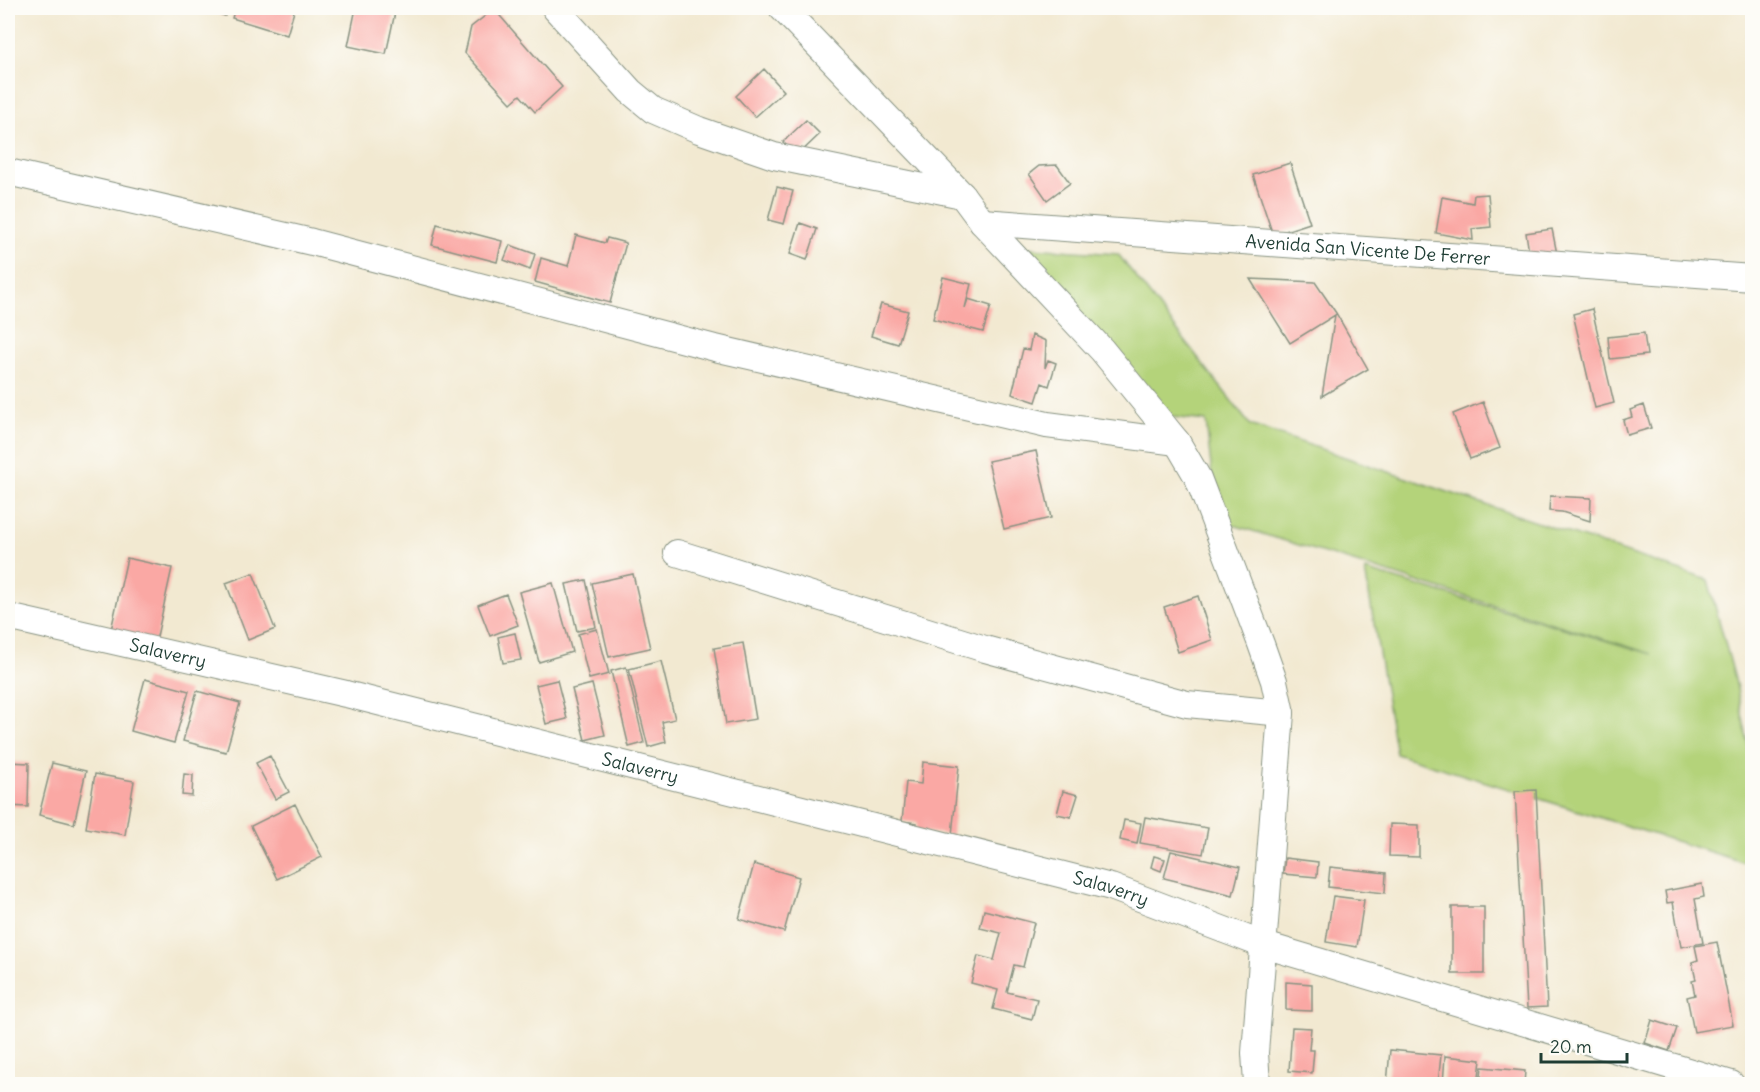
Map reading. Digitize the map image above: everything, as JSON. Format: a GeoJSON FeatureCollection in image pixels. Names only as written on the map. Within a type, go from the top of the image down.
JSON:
{"type":"FeatureCollection","features":[{"type":"Feature","properties":{"kind":"street"},"geometry":{"type":"LineString","coordinates":[[555,8],[630,91],[653,110],[699,130],[774,156],[962,195]]}},
{"type":"Feature","properties":{"kind":"street"},"geometry":{"type":"LineString","coordinates":[[782,8],[962,195],[982,222],[1102,350],[1177,442],[1198,478],[1274,681],[1281,713],[1255,1053],[1257,1084]]}},
{"type":"Feature","properties":{"kind":"street"},"geometry":{"type":"LineString","coordinates":[[8,172],[312,242],[715,348],[1047,425],[1177,442]]}},
{"type":"Feature","properties":{"kind":"street","name":"Avenida San Vicente De Ferrer"},"geometry":{"type":"LineString","coordinates":[[982,222],[1752,278]]}},
{"type":"Feature","properties":{"kind":"street"},"geometry":{"type":"LineString","coordinates":[[677,553],[985,649],[1188,704],[1281,713]]}},
{"type":"Feature","properties":{"kind":"street","name":"Salaverry"},"geometry":{"type":"LineString","coordinates":[[8,617],[357,697],[1101,884],[1264,945],[1731,1084]]}},
{"type":"Feature","properties":{"kind":"green space"},"geometry":{"type":"Polygon","coordinates":[[[1001,246],[1118,254],[1250,425],[1708,580],[1735,679],[1752,763],[1752,865],[1396,754],[1365,570],[1652,654],[1217,520],[1206,421],[1146,414],[1001,246]]]}},
{"type":"Feature","properties":{"kind":"building"},"geometry":{"type":"Polygon","coordinates":[[[201,8],[228,8],[225,16],[201,8]]]}},
{"type":"Feature","properties":{"kind":"building"},"geometry":{"type":"Polygon","coordinates":[[[235,8],[295,8],[287,35],[232,18],[235,8]]]}},
{"type":"Feature","properties":{"kind":"building"},"geometry":{"type":"Polygon","coordinates":[[[356,8],[396,8],[386,54],[348,46],[356,8]]]}},
{"type":"Feature","properties":{"kind":"building"},"geometry":{"type":"Polygon","coordinates":[[[494,9],[562,87],[535,112],[520,95],[511,103],[465,53],[471,27],[494,9]]]}},
{"type":"Feature","properties":{"kind":"building"},"geometry":{"type":"Polygon","coordinates":[[[764,69],[784,91],[755,117],[736,96],[764,69]]]}},
{"type":"Feature","properties":{"kind":"building"},"geometry":{"type":"Polygon","coordinates":[[[806,120],[820,134],[797,156],[783,142],[806,120]]]}},
{"type":"Feature","properties":{"kind":"building"},"geometry":{"type":"Polygon","coordinates":[[[1290,163],[1310,223],[1273,235],[1253,175],[1290,163]]]}},
{"type":"Feature","properties":{"kind":"building"},"geometry":{"type":"Polygon","coordinates":[[[1057,165],[1070,183],[1047,200],[1029,174],[1039,166],[1057,165]]]}},
{"type":"Feature","properties":{"kind":"building"},"geometry":{"type":"Polygon","coordinates":[[[777,187],[793,191],[784,224],[768,220],[777,187]]]}},
{"type":"Feature","properties":{"kind":"building"},"geometry":{"type":"Polygon","coordinates":[[[1488,194],[1491,227],[1472,229],[1473,240],[1436,233],[1442,197],[1473,203],[1474,195],[1488,194]]]}},
{"type":"Feature","properties":{"kind":"building"},"geometry":{"type":"Polygon","coordinates":[[[800,223],[817,229],[807,260],[790,254],[800,223]]]}},
{"type":"Feature","properties":{"kind":"building"},"geometry":{"type":"Polygon","coordinates":[[[437,224],[502,241],[497,262],[432,245],[437,224]]]}},
{"type":"Feature","properties":{"kind":"building"},"geometry":{"type":"Polygon","coordinates":[[[1552,229],[1557,254],[1530,259],[1526,233],[1552,229]]]}},
{"type":"Feature","properties":{"kind":"building"},"geometry":{"type":"Polygon","coordinates":[[[576,235],[605,243],[607,238],[626,243],[610,303],[535,282],[541,258],[568,266],[576,235]]]}},
{"type":"Feature","properties":{"kind":"building"},"geometry":{"type":"Polygon","coordinates":[[[510,245],[535,254],[530,270],[504,260],[510,245]]]}},
{"type":"Feature","properties":{"kind":"building"},"geometry":{"type":"Polygon","coordinates":[[[943,277],[971,284],[965,308],[968,299],[991,306],[983,332],[933,319],[943,277]]]}},
{"type":"Feature","properties":{"kind":"building"},"geometry":{"type":"Polygon","coordinates":[[[1250,279],[1315,282],[1336,313],[1368,369],[1322,396],[1335,315],[1290,343],[1250,279]]]}},
{"type":"Feature","properties":{"kind":"building"},"geometry":{"type":"Polygon","coordinates":[[[881,304],[908,311],[898,344],[871,336],[881,304]]]}},
{"type":"Feature","properties":{"kind":"building"},"geometry":{"type":"Polygon","coordinates":[[[1592,309],[1614,403],[1595,408],[1573,314],[1592,309]]]}},
{"type":"Feature","properties":{"kind":"building"},"geometry":{"type":"Polygon","coordinates":[[[1644,333],[1647,355],[1610,359],[1608,337],[1644,333]]]}},
{"type":"Feature","properties":{"kind":"building"},"geometry":{"type":"Polygon","coordinates":[[[1032,335],[1046,341],[1045,368],[1048,360],[1056,363],[1049,386],[1042,383],[1036,402],[1012,394],[1023,349],[1029,350],[1032,335]]]}},
{"type":"Feature","properties":{"kind":"building"},"geometry":{"type":"Polygon","coordinates":[[[1483,402],[1500,448],[1470,459],[1453,414],[1483,402]]]}},
{"type":"Feature","properties":{"kind":"building"},"geometry":{"type":"Polygon","coordinates":[[[1644,405],[1651,428],[1627,435],[1623,420],[1632,417],[1630,410],[1644,405]]]}},
{"type":"Feature","properties":{"kind":"building"},"geometry":{"type":"Polygon","coordinates":[[[1036,451],[1051,518],[1004,529],[988,461],[1036,451]]]}},
{"type":"Feature","properties":{"kind":"building"},"geometry":{"type":"Polygon","coordinates":[[[1550,496],[1591,498],[1590,521],[1562,512],[1549,511],[1550,496]]]}},
{"type":"Feature","properties":{"kind":"building"},"geometry":{"type":"Polygon","coordinates":[[[127,558],[172,568],[156,641],[111,630],[127,558]]]}},
{"type":"Feature","properties":{"kind":"building"},"geometry":{"type":"Polygon","coordinates":[[[253,573],[275,629],[248,640],[226,583],[253,573]]]}},
{"type":"Feature","properties":{"kind":"building"},"geometry":{"type":"Polygon","coordinates":[[[633,574],[650,648],[609,657],[592,583],[633,574]]]}},
{"type":"Feature","properties":{"kind":"building"},"geometry":{"type":"Polygon","coordinates":[[[586,580],[596,627],[577,631],[566,584],[586,580]]]}},
{"type":"Feature","properties":{"kind":"building"},"geometry":{"type":"Polygon","coordinates":[[[553,583],[572,652],[539,662],[519,592],[553,583]]]}},
{"type":"Feature","properties":{"kind":"building"},"geometry":{"type":"Polygon","coordinates":[[[506,594],[518,625],[490,636],[478,605],[506,594]]]}},
{"type":"Feature","properties":{"kind":"building"},"geometry":{"type":"Polygon","coordinates":[[[1198,596],[1212,640],[1178,652],[1164,607],[1198,596]]]}},
{"type":"Feature","properties":{"kind":"building"},"geometry":{"type":"Polygon","coordinates":[[[597,629],[609,674],[589,679],[578,634],[597,629]]]}},
{"type":"Feature","properties":{"kind":"building"},"geometry":{"type":"Polygon","coordinates":[[[515,633],[521,660],[503,663],[498,637],[515,633]]]}},
{"type":"Feature","properties":{"kind":"building"},"geometry":{"type":"Polygon","coordinates":[[[743,643],[756,719],[726,724],[714,648],[743,643]]]}},
{"type":"Feature","properties":{"kind":"building"},"geometry":{"type":"Polygon","coordinates":[[[661,661],[675,719],[662,722],[666,742],[648,747],[629,669],[661,661]]]}},
{"type":"Feature","properties":{"kind":"building"},"geometry":{"type":"Polygon","coordinates":[[[626,667],[644,743],[629,747],[611,671],[626,667]]]}},
{"type":"Feature","properties":{"kind":"building"},"geometry":{"type":"Polygon","coordinates":[[[145,679],[189,691],[174,743],[131,731],[145,679]]]}},
{"type":"Feature","properties":{"kind":"building"},"geometry":{"type":"Polygon","coordinates":[[[557,680],[567,719],[546,724],[536,685],[557,680]]]}},
{"type":"Feature","properties":{"kind":"building"},"geometry":{"type":"Polygon","coordinates":[[[592,684],[605,735],[585,740],[572,689],[592,684]]]}},
{"type":"Feature","properties":{"kind":"building"},"geometry":{"type":"Polygon","coordinates":[[[197,691],[240,703],[226,752],[183,741],[197,691]]]}},
{"type":"Feature","properties":{"kind":"building"},"geometry":{"type":"Polygon","coordinates":[[[270,756],[289,792],[275,799],[256,763],[270,756]]]}},
{"type":"Feature","properties":{"kind":"building"},"geometry":{"type":"Polygon","coordinates":[[[8,762],[29,763],[28,807],[8,806],[8,762]]]}},
{"type":"Feature","properties":{"kind":"building"},"geometry":{"type":"Polygon","coordinates":[[[923,762],[959,766],[952,835],[916,831],[917,823],[902,821],[906,782],[921,784],[923,762]]]}},
{"type":"Feature","properties":{"kind":"building"},"geometry":{"type":"Polygon","coordinates":[[[52,763],[86,771],[74,824],[39,815],[52,763]]]}},
{"type":"Feature","properties":{"kind":"building"},"geometry":{"type":"Polygon","coordinates":[[[95,774],[134,781],[125,835],[86,828],[95,774]]]}},
{"type":"Feature","properties":{"kind":"building"},"geometry":{"type":"Polygon","coordinates":[[[184,774],[193,775],[192,796],[182,795],[184,774]]]}},
{"type":"Feature","properties":{"kind":"building"},"geometry":{"type":"Polygon","coordinates":[[[1536,790],[1547,1007],[1527,1008],[1515,791],[1536,790]]]}},
{"type":"Feature","properties":{"kind":"building"},"geometry":{"type":"Polygon","coordinates":[[[1063,791],[1078,795],[1071,817],[1057,814],[1063,791]]]}},
{"type":"Feature","properties":{"kind":"building"},"geometry":{"type":"Polygon","coordinates":[[[295,804],[322,857],[277,879],[251,826],[295,804]]]}},
{"type":"Feature","properties":{"kind":"building"},"geometry":{"type":"Polygon","coordinates":[[[1145,817],[1208,828],[1203,854],[1140,843],[1145,817]]]}},
{"type":"Feature","properties":{"kind":"building"},"geometry":{"type":"Polygon","coordinates":[[[1124,820],[1141,823],[1137,844],[1120,840],[1124,820]]]}},
{"type":"Feature","properties":{"kind":"building"},"geometry":{"type":"Polygon","coordinates":[[[1390,824],[1419,825],[1419,857],[1389,856],[1390,824]]]}},
{"type":"Feature","properties":{"kind":"building"},"geometry":{"type":"Polygon","coordinates":[[[1171,851],[1240,867],[1233,895],[1164,878],[1171,851]]]}},
{"type":"Feature","properties":{"kind":"building"},"geometry":{"type":"Polygon","coordinates":[[[1154,856],[1165,859],[1161,871],[1151,867],[1154,856]]]}},
{"type":"Feature","properties":{"kind":"building"},"geometry":{"type":"Polygon","coordinates":[[[1285,858],[1318,862],[1317,877],[1283,874],[1285,858]]]}},
{"type":"Feature","properties":{"kind":"building"},"geometry":{"type":"Polygon","coordinates":[[[754,864],[799,877],[784,932],[739,919],[754,864]]]}},
{"type":"Feature","properties":{"kind":"building"},"geometry":{"type":"Polygon","coordinates":[[[1330,867],[1386,873],[1385,893],[1328,887],[1330,867]]]}},
{"type":"Feature","properties":{"kind":"building"},"geometry":{"type":"Polygon","coordinates":[[[1702,884],[1704,897],[1695,899],[1703,943],[1681,947],[1673,902],[1667,903],[1665,891],[1702,884]]]}},
{"type":"Feature","properties":{"kind":"building"},"geometry":{"type":"Polygon","coordinates":[[[1333,896],[1364,900],[1357,947],[1326,942],[1333,896]]]}},
{"type":"Feature","properties":{"kind":"building"},"geometry":{"type":"Polygon","coordinates":[[[1452,907],[1484,907],[1484,974],[1452,974],[1452,907]]]}},
{"type":"Feature","properties":{"kind":"building"},"geometry":{"type":"Polygon","coordinates":[[[984,910],[1034,923],[1023,967],[1014,965],[1007,992],[1037,999],[1032,1019],[993,1009],[998,990],[971,983],[978,956],[994,960],[1001,933],[980,928],[984,910]]]}},
{"type":"Feature","properties":{"kind":"building"},"geometry":{"type":"Polygon","coordinates":[[[1717,942],[1733,1025],[1694,1032],[1687,997],[1695,995],[1692,981],[1696,980],[1692,962],[1698,960],[1695,946],[1717,942]]]}},
{"type":"Feature","properties":{"kind":"building"},"geometry":{"type":"Polygon","coordinates":[[[1286,982],[1312,984],[1312,1011],[1286,1010],[1286,982]]]}},
{"type":"Feature","properties":{"kind":"building"},"geometry":{"type":"Polygon","coordinates":[[[1652,1020],[1677,1028],[1669,1051],[1645,1043],[1652,1020]]]}},
{"type":"Feature","properties":{"kind":"building"},"geometry":{"type":"Polygon","coordinates":[[[1292,1027],[1311,1028],[1309,1050],[1314,1050],[1312,1073],[1289,1071],[1292,1027]]]}},
{"type":"Feature","properties":{"kind":"building"},"geometry":{"type":"Polygon","coordinates":[[[1390,1050],[1441,1055],[1438,1084],[1387,1084],[1390,1050]]]}},
{"type":"Feature","properties":{"kind":"building"},"geometry":{"type":"Polygon","coordinates":[[[1445,1056],[1481,1060],[1478,1084],[1443,1084],[1445,1056]]]}},
{"type":"Feature","properties":{"kind":"building"},"geometry":{"type":"Polygon","coordinates":[[[1482,1067],[1525,1071],[1524,1084],[1480,1084],[1482,1067]]]}}]}
